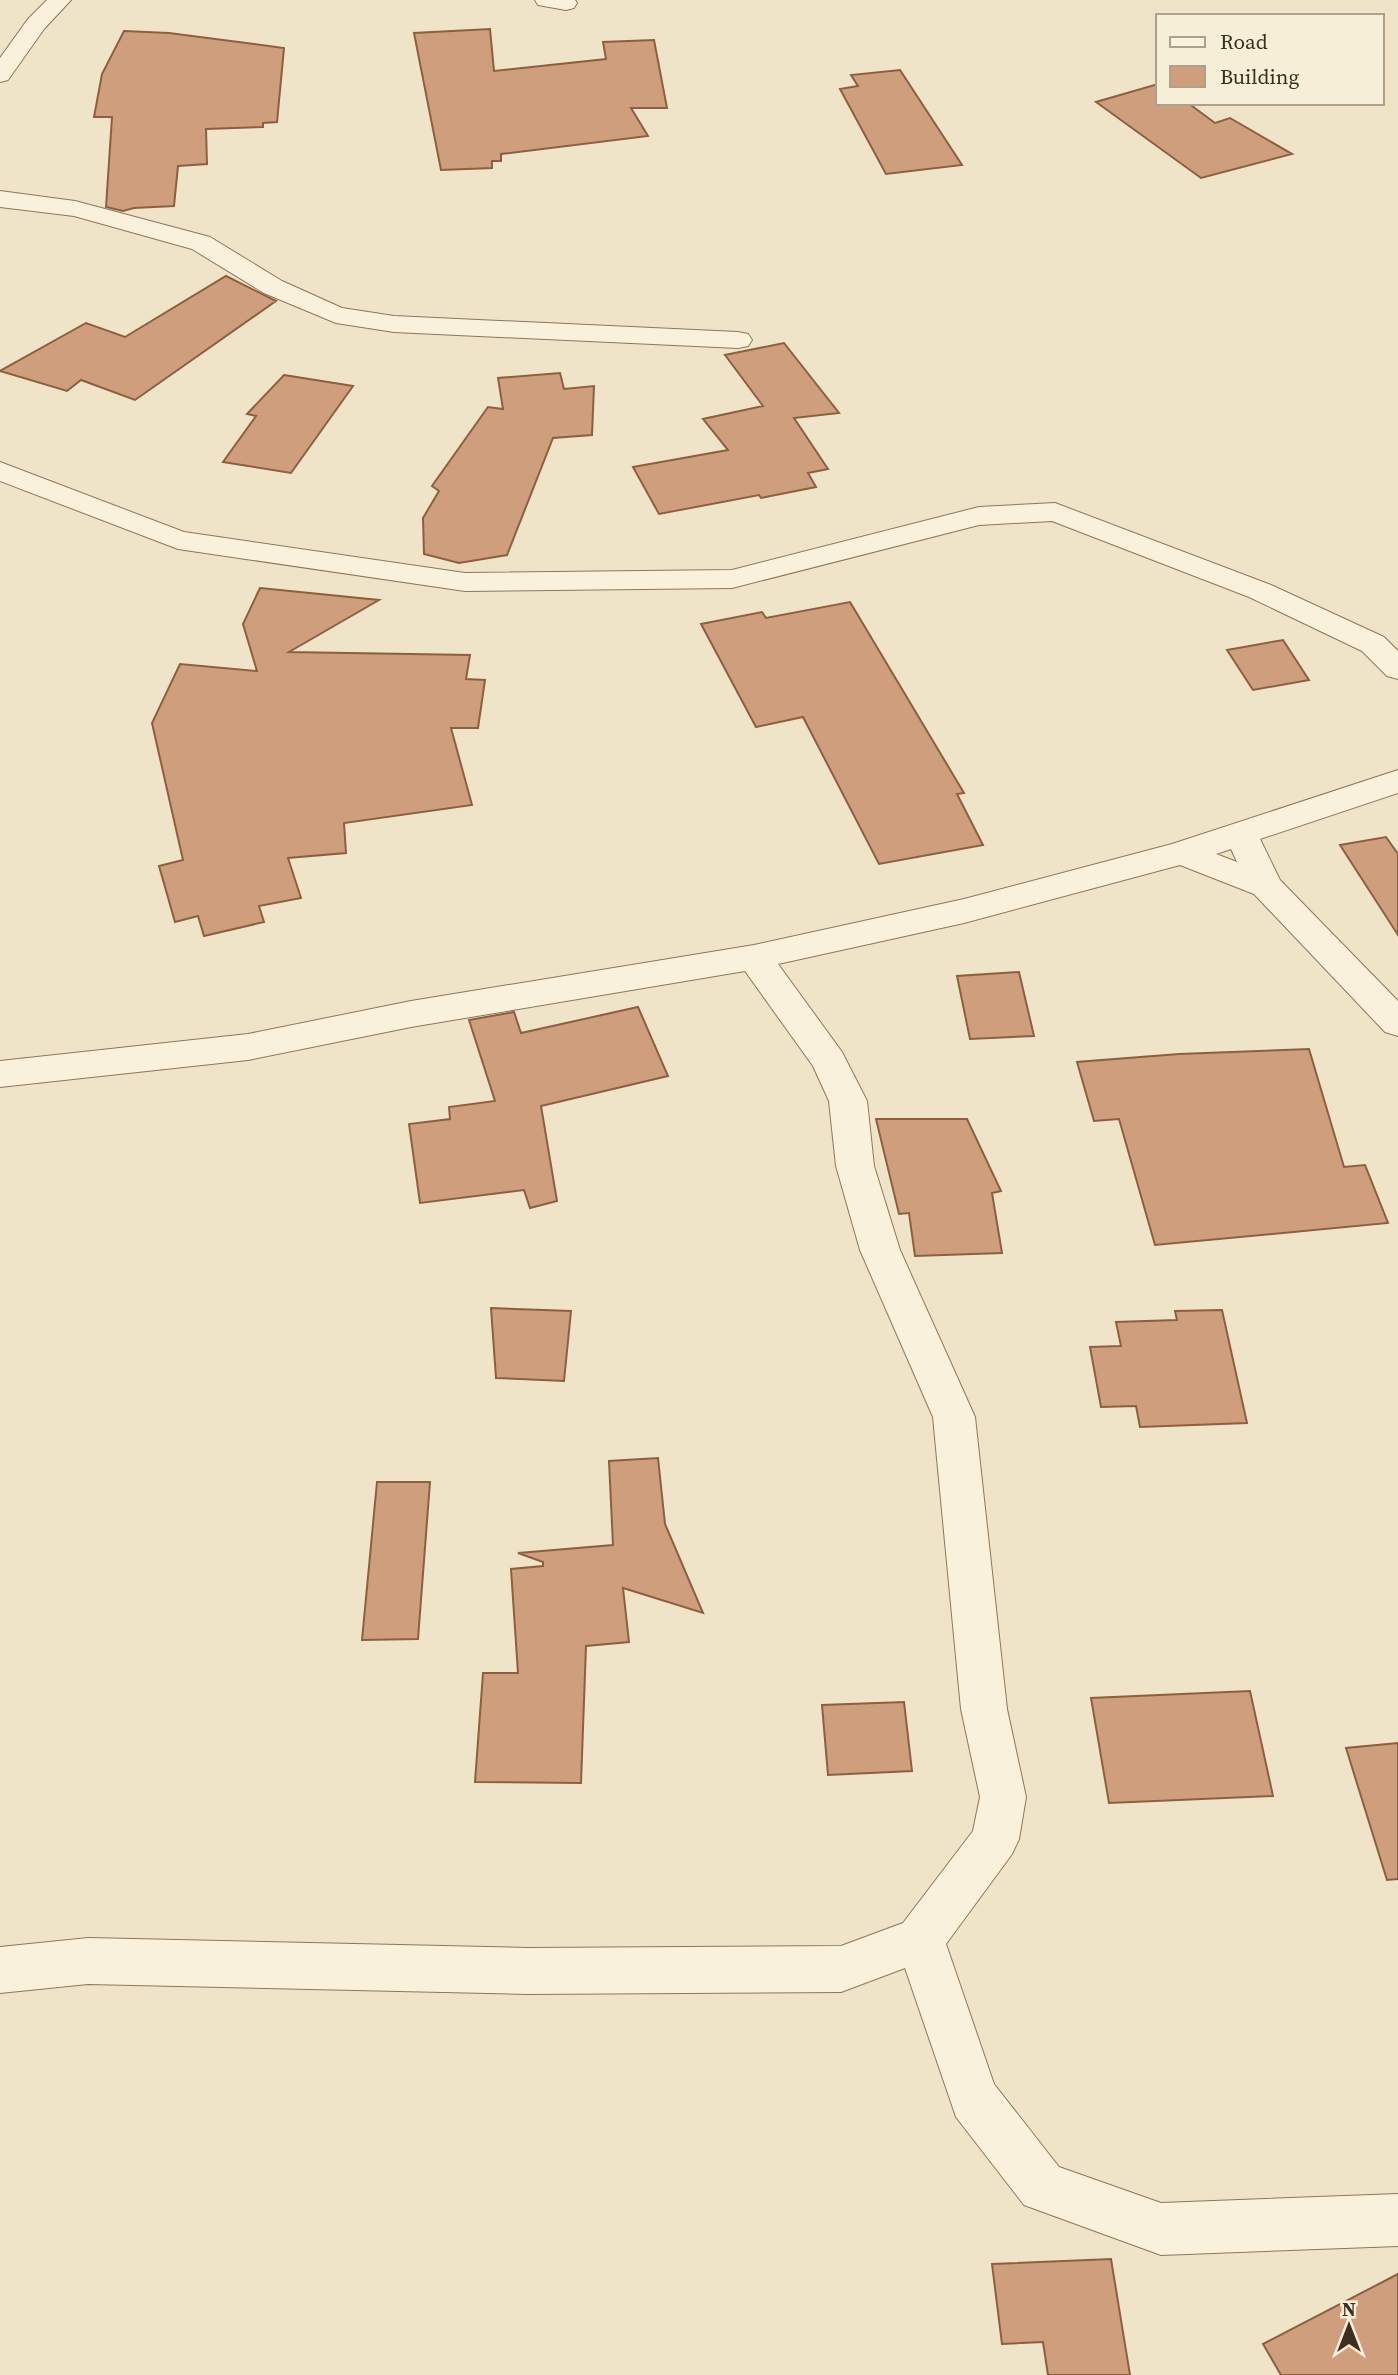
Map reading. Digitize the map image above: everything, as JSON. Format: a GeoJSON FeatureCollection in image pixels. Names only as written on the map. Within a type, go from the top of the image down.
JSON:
{"type":"FeatureCollection","features":[{"type":"Feature","properties":{"kind":"street"},"geometry":{"type":"LineString","coordinates":[[0,75],[36,24],[60,0]]}},
{"type":"Feature","properties":{"kind":"street"},"geometry":{"type":"LineString","coordinates":[[0,199],[75,209],[201,243],[273,287],[336,316],[394,324],[738,340]]}},
{"type":"Feature","properties":{"kind":"street"},"geometry":{"type":"LineString","coordinates":[[0,471],[178,540],[465,582],[733,579],[979,516],[1055,512],[1260,591],[1373,644],[1398,669]]}},
{"type":"Feature","properties":{"kind":"street"},"geometry":{"type":"LineString","coordinates":[[0,1074],[247,1047],[411,1014],[754,957],[964,911],[1182,853],[1398,781]]}},
{"type":"Feature","properties":{"kind":"street"},"geometry":{"type":"LineString","coordinates":[[1240,833],[1266,886],[1398,1023]]}},
{"type":"Feature","properties":{"kind":"street"},"geometry":{"type":"LineString","coordinates":[[1182,853],[1266,886]]}},
{"type":"Feature","properties":{"kind":"street"},"geometry":{"type":"LineString","coordinates":[[0,1970],[88,1961],[528,1970],[841,1969],[920,1940],[995,1839],[1003,1797],[984,1709],[954,1417],[880,1250],[855,1166],[848,1101],[829,1061],[754,957]]}},
{"type":"Feature","properties":{"kind":"street"},"geometry":{"type":"LineString","coordinates":[[920,1940],[974,2099],[1042,2187],[1161,2229],[1398,2220]]}},
{"type":"Feature","properties":{"kind":"building"},"geometry":{"type":"Polygon","coordinates":[[[490,29],[494,71],[606,59],[603,42],[654,40],[667,108],[631,108],[648,136],[501,154],[501,161],[492,161],[492,168],[441,170],[414,33],[490,29]]]}},
{"type":"Feature","properties":{"kind":"building"},"geometry":{"type":"Polygon","coordinates":[[[124,31],[169,33],[284,48],[277,122],[263,123],[263,127],[206,129],[207,164],[178,166],[174,206],[123,211],[106,207],[112,117],[94,117],[102,74],[124,31]]]}},
{"type":"Feature","properties":{"kind":"building"},"geometry":{"type":"Polygon","coordinates":[[[900,70],[962,165],[886,174],[840,89],[858,86],[851,75],[900,70]]]}},
{"type":"Feature","properties":{"kind":"building"},"geometry":{"type":"Polygon","coordinates":[[[1156,85],[1156,105],[1191,105],[1215,123],[1230,118],[1292,154],[1201,178],[1096,102],[1156,85]]]}},
{"type":"Feature","properties":{"kind":"building"},"geometry":{"type":"Polygon","coordinates":[[[226,276],[276,301],[135,400],[81,380],[67,391],[0,371],[86,323],[125,337],[226,276]]]}},
{"type":"Feature","properties":{"kind":"building"},"geometry":{"type":"Polygon","coordinates":[[[784,343],[839,413],[794,418],[828,469],[808,473],[816,487],[659,514],[633,467],[728,450],[703,419],[763,406],[725,355],[784,343]]]}},
{"type":"Feature","properties":{"kind":"building"},"geometry":{"type":"Polygon","coordinates":[[[560,373],[564,389],[594,386],[592,435],[553,438],[507,555],[459,563],[424,554],[423,518],[439,491],[432,486],[488,407],[503,409],[498,378],[560,373]]]}},
{"type":"Feature","properties":{"kind":"building"},"geometry":{"type":"Polygon","coordinates":[[[284,375],[353,386],[291,473],[223,462],[256,416],[247,414],[284,375]]]}},
{"type":"Feature","properties":{"kind":"building"},"geometry":{"type":"Polygon","coordinates":[[[260,588],[379,600],[289,652],[470,655],[466,679],[485,680],[478,728],[451,728],[472,805],[344,823],[346,853],[288,858],[301,898],[259,906],[264,922],[204,936],[198,916],[175,922],[159,866],[183,860],[152,723],[180,664],[257,671],[243,624],[260,588]]]}},
{"type":"Feature","properties":{"kind":"building"},"geometry":{"type":"Polygon","coordinates":[[[850,602],[964,793],[957,794],[983,845],[879,864],[803,717],[756,727],[701,624],[762,612],[766,618],[850,602]]]}},
{"type":"Feature","properties":{"kind":"building"},"geometry":{"type":"Polygon","coordinates":[[[1283,640],[1309,680],[1253,690],[1227,650],[1283,640]]]}},
{"type":"Feature","properties":{"kind":"building"},"geometry":{"type":"Polygon","coordinates":[[[1386,837],[1398,854],[1398,935],[1340,845],[1386,837]]]}},
{"type":"Feature","properties":{"kind":"building"},"geometry":{"type":"Polygon","coordinates":[[[1019,972],[1034,1036],[970,1039],[957,976],[1019,972]]]}},
{"type":"Feature","properties":{"kind":"building"},"geometry":{"type":"Polygon","coordinates":[[[638,1007],[668,1076],[541,1106],[557,1201],[530,1208],[524,1190],[420,1203],[409,1124],[450,1119],[449,1107],[495,1101],[469,1020],[514,1012],[521,1033],[638,1007]]]}},
{"type":"Feature","properties":{"kind":"building"},"geometry":{"type":"Polygon","coordinates":[[[1309,1049],[1344,1167],[1365,1165],[1388,1223],[1155,1245],[1119,1119],[1094,1121],[1077,1062],[1179,1054],[1309,1049]]]}},
{"type":"Feature","properties":{"kind":"building"},"geometry":{"type":"Polygon","coordinates":[[[876,1119],[967,1119],[1001,1191],[992,1193],[1002,1253],[915,1256],[909,1213],[899,1214],[876,1119]]]}},
{"type":"Feature","properties":{"kind":"building"},"geometry":{"type":"Polygon","coordinates":[[[491,1308],[571,1311],[564,1381],[496,1378],[491,1308]]]}},
{"type":"Feature","properties":{"kind":"building"},"geometry":{"type":"Polygon","coordinates":[[[1222,1310],[1247,1423],[1140,1427],[1136,1406],[1101,1407],[1090,1347],[1121,1346],[1116,1322],[1177,1320],[1175,1311],[1222,1310]]]}},
{"type":"Feature","properties":{"kind":"building"},"geometry":{"type":"Polygon","coordinates":[[[658,1458],[665,1524],[703,1613],[623,1588],[629,1642],[586,1646],[581,1783],[475,1782],[483,1673],[518,1673],[511,1569],[543,1566],[543,1562],[518,1553],[613,1545],[609,1461],[658,1458]]]}},
{"type":"Feature","properties":{"kind":"building"},"geometry":{"type":"Polygon","coordinates":[[[377,1482],[430,1482],[418,1639],[362,1640],[377,1482]]]}},
{"type":"Feature","properties":{"kind":"building"},"geometry":{"type":"Polygon","coordinates":[[[1250,1691],[1273,1796],[1109,1803],[1091,1698],[1250,1691]]]}},
{"type":"Feature","properties":{"kind":"building"},"geometry":{"type":"Polygon","coordinates":[[[904,1702],[912,1771],[828,1775],[822,1705],[904,1702]]]}},
{"type":"Feature","properties":{"kind":"building"},"geometry":{"type":"Polygon","coordinates":[[[1398,1743],[1398,1879],[1387,1880],[1346,1748],[1398,1743]]]}},
{"type":"Feature","properties":{"kind":"building"},"geometry":{"type":"Polygon","coordinates":[[[1111,2259],[1130,2375],[1048,2375],[1043,2342],[1002,2344],[992,2264],[1111,2259]]]}},
{"type":"Feature","properties":{"kind":"building"},"geometry":{"type":"Polygon","coordinates":[[[1398,2274],[1398,2375],[1281,2375],[1263,2344],[1398,2274]]]}}]}
